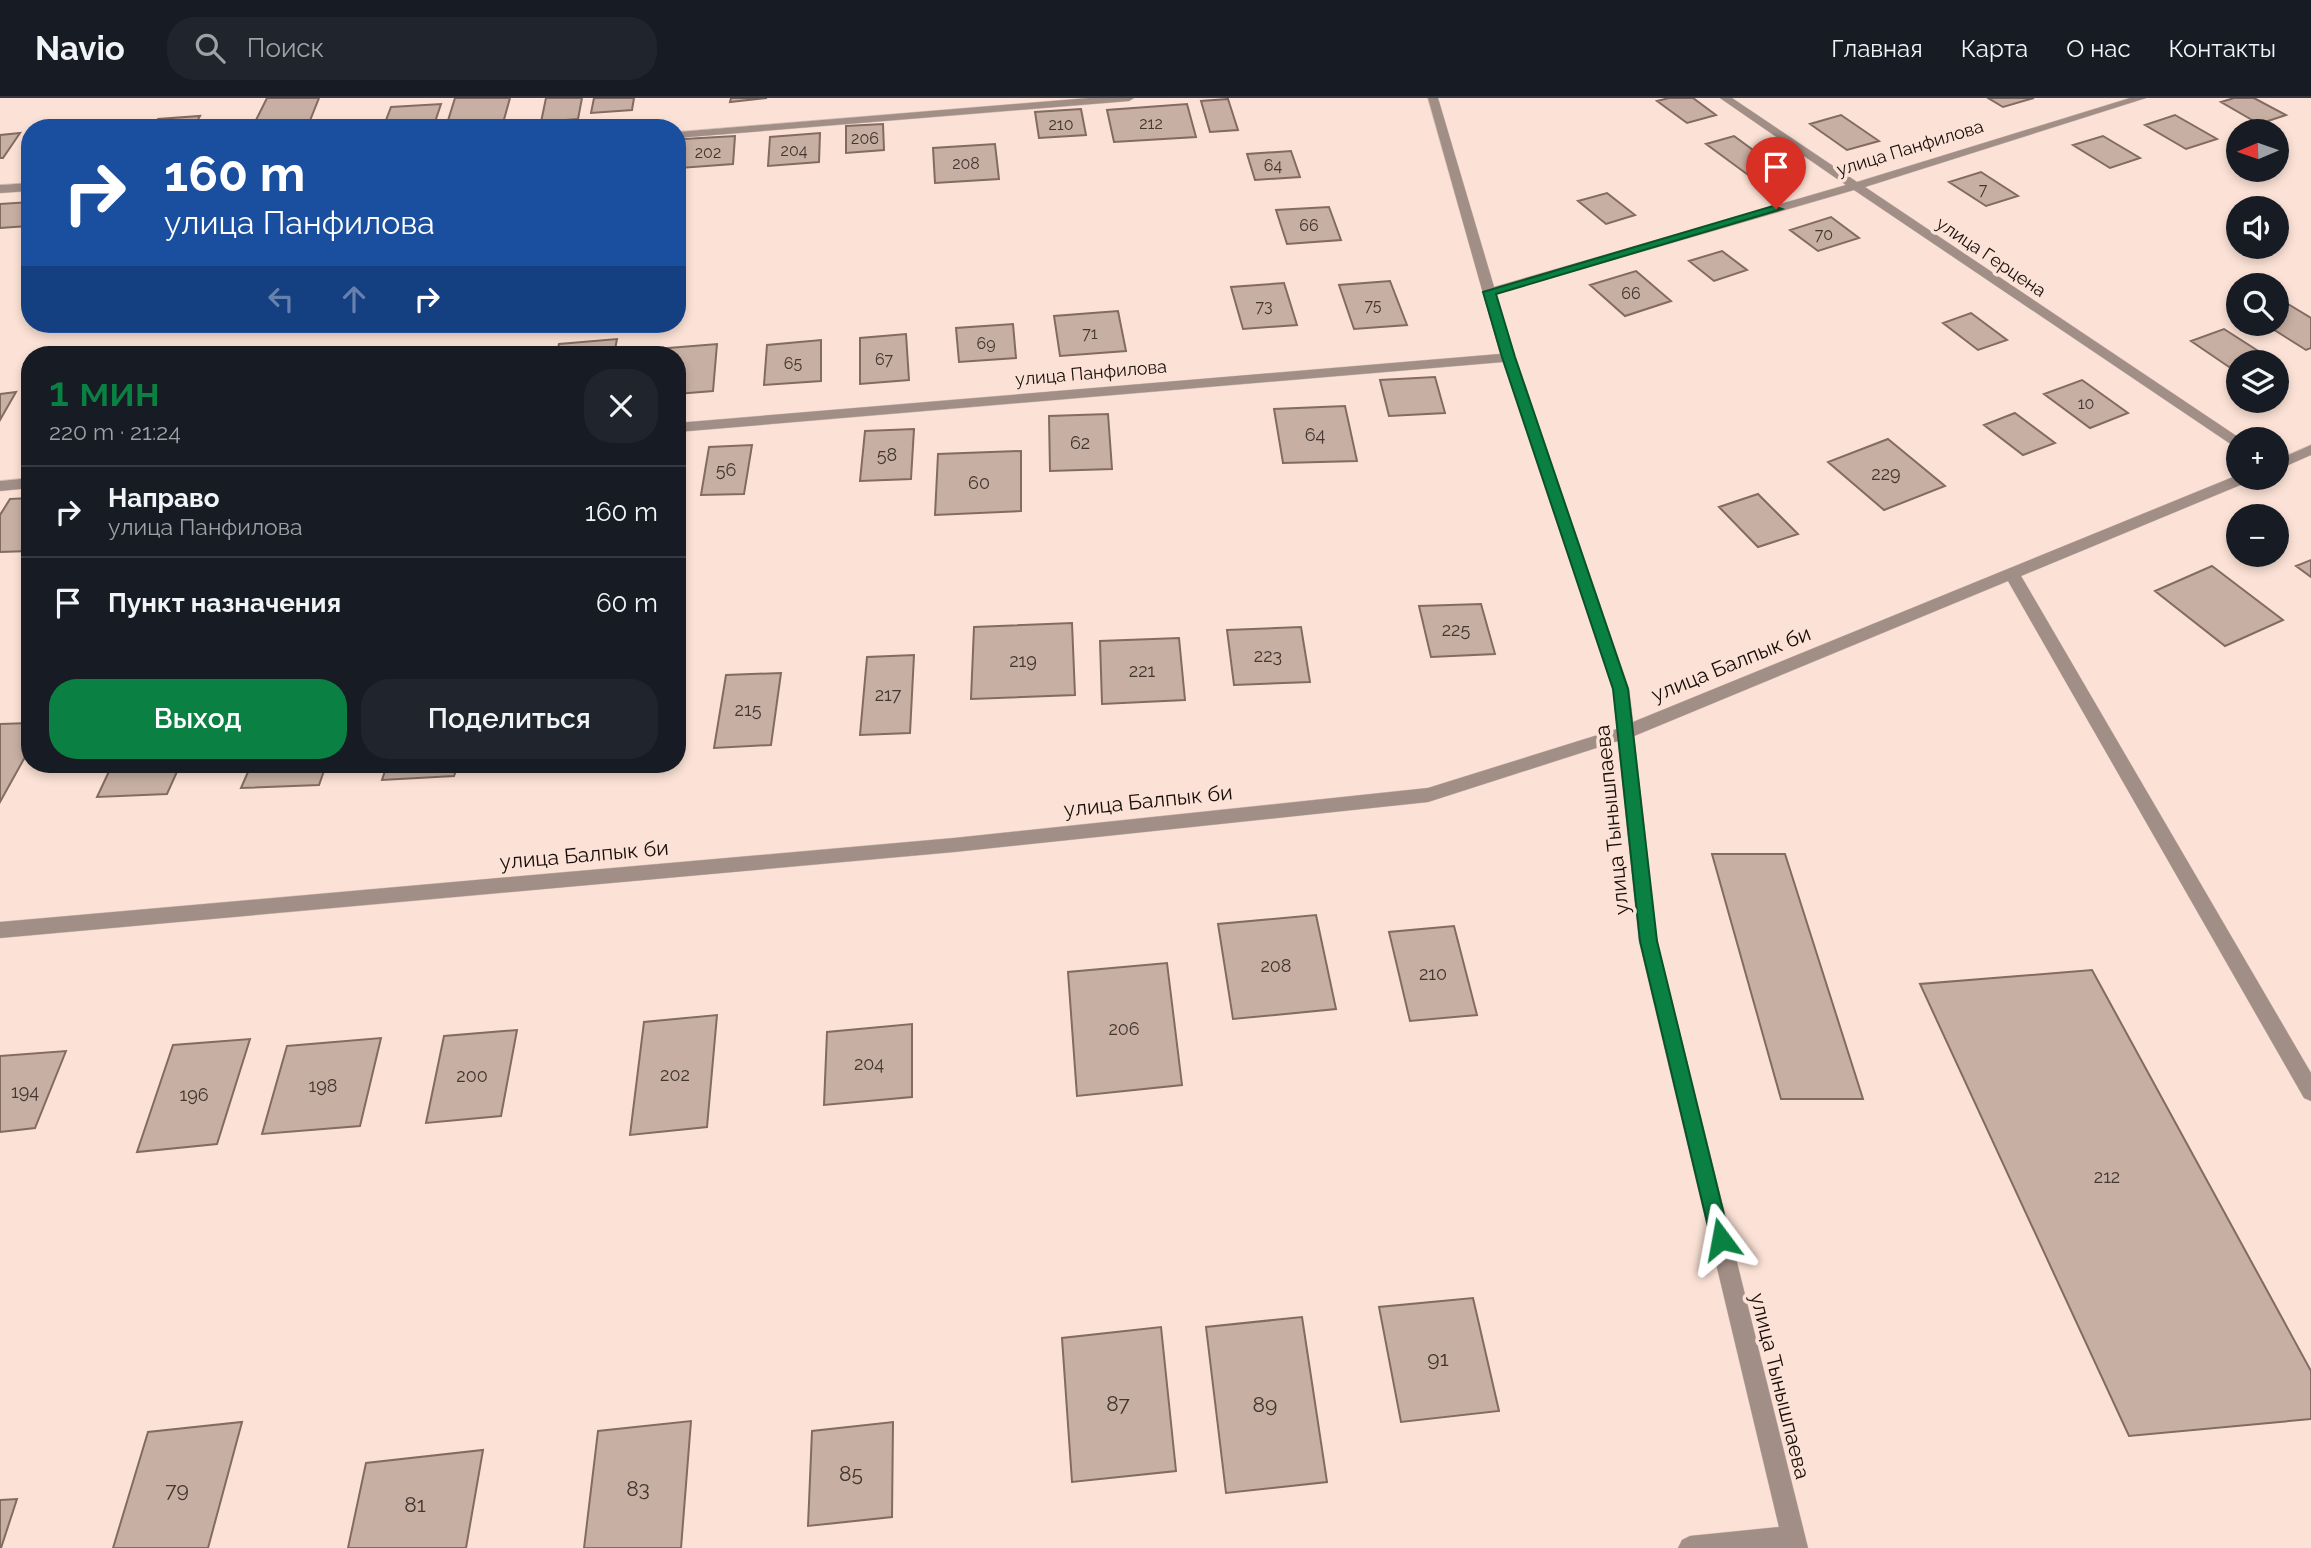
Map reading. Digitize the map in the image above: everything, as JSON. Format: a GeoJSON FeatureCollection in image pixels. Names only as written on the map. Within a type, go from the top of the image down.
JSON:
{"type":"FeatureCollection","features":[{"type":"Feature","properties":{"kind":"street"},"geometry":{"type":"LineString","coordinates":[[686,134],[1129,98]]}},
{"type":"Feature","properties":{"kind":"street","name":"улица Тынышпаева"},"geometry":{"type":"LineString","coordinates":[[1433,98],[1508,357],[1621,689],[1648,941],[1795,1543]]}},
{"type":"Feature","properties":{"kind":"street","name":"улица Герцена"},"geometry":{"type":"LineString","coordinates":[[1725,98],[2226,436]]}},
{"type":"Feature","properties":{"kind":"street","name":"улица Панфилова"},"geometry":{"type":"LineString","coordinates":[[1489,292],[1855,186],[2141,98]]}},
{"type":"Feature","properties":{"kind":"street"},"geometry":{"type":"LineString","coordinates":[[0,189],[21,188]]}},
{"type":"Feature","properties":{"kind":"street","name":"улица Панфилова"},"geometry":{"type":"LineString","coordinates":[[686,427],[1508,357]]}},
{"type":"Feature","properties":{"kind":"street"},"geometry":{"type":"LineString","coordinates":[[2289,460],[2311,450]]}},
{"type":"Feature","properties":{"kind":"street"},"geometry":{"type":"LineString","coordinates":[[0,486],[21,484]]}},
{"type":"Feature","properties":{"kind":"street","name":"улица Балпык би"},"geometry":{"type":"LineString","coordinates":[[0,930],[954,845],[1428,794],[1624,733],[2226,486]]}},
{"type":"Feature","properties":{"kind":"street"},"geometry":{"type":"LineString","coordinates":[[2012,573],[2311,1092]]}},
{"type":"Feature","properties":{"kind":"street"},"geometry":{"type":"LineString","coordinates":[[1690,1548],[1795,1543]]}},
{"type":"Feature","properties":{"kind":"building"},"geometry":{"type":"Polygon","coordinates":[[[267,98],[319,98],[311,119],[256,119],[267,98]]]}},
{"type":"Feature","properties":{"kind":"building"},"geometry":{"type":"Polygon","coordinates":[[[455,98],[510,98],[504,119],[448,119],[455,98]]]}},
{"type":"Feature","properties":{"kind":"building"},"geometry":{"type":"Polygon","coordinates":[[[546,98],[582,98],[578,119],[542,119],[546,98]]]}},
{"type":"Feature","properties":{"kind":"building"},"geometry":{"type":"Polygon","coordinates":[[[594,98],[634,98],[632,110],[591,113],[594,98]]]}},
{"type":"Feature","properties":{"kind":"building"},"geometry":{"type":"Polygon","coordinates":[[[731,98],[767,98],[730,102],[731,98]]]}},
{"type":"Feature","properties":{"kind":"building"},"geometry":{"type":"Polygon","coordinates":[[[1693,98],[1716,115],[1687,123],[1657,101],[1693,98]]]}},
{"type":"Feature","properties":{"kind":"building"},"geometry":{"type":"Polygon","coordinates":[[[1988,98],[2034,98],[2003,107],[1988,98]]]}},
{"type":"Feature","properties":{"kind":"building"},"geometry":{"type":"Polygon","coordinates":[[[2234,98],[2254,98],[2286,115],[2274,119],[2250,119],[2221,102],[2234,98]]]}},
{"type":"Feature","properties":{"kind":"building"},"geometry":{"type":"Polygon","coordinates":[[[1228,99],[1238,130],[1210,132],[1201,101],[1228,99]]]}},
{"type":"Feature","properties":{"kind":"building"},"geometry":{"type":"Polygon","coordinates":[[[441,104],[436,119],[386,119],[391,107],[441,104]]]}},
{"type":"Feature","properties":{"kind":"building"},"geometry":{"type":"Polygon","coordinates":[[[1187,104],[1196,137],[1114,142],[1107,110],[1187,104]]]}},
{"type":"Feature","properties":{"kind":"building"},"geometry":{"type":"Polygon","coordinates":[[[1081,109],[1086,135],[1039,138],[1035,112],[1081,109]]]}},
{"type":"Feature","properties":{"kind":"building"},"geometry":{"type":"Polygon","coordinates":[[[1841,115],[1879,141],[1847,150],[1810,124],[1841,115]]]}},
{"type":"Feature","properties":{"kind":"building"},"geometry":{"type":"Polygon","coordinates":[[[2175,115],[2217,139],[2186,149],[2145,125],[2175,115]]]}},
{"type":"Feature","properties":{"kind":"building"},"geometry":{"type":"Polygon","coordinates":[[[200,116],[198,119],[158,119],[200,116]]]}},
{"type":"Feature","properties":{"kind":"building"},"geometry":{"type":"Polygon","coordinates":[[[883,124],[884,150],[846,153],[846,126],[883,124]]]}},
{"type":"Feature","properties":{"kind":"building"},"geometry":{"type":"Polygon","coordinates":[[[20,133],[3,158],[0,158],[0,135],[20,133]]]}},
{"type":"Feature","properties":{"kind":"building"},"geometry":{"type":"Polygon","coordinates":[[[820,133],[819,162],[768,166],[770,137],[820,133]]]}},
{"type":"Feature","properties":{"kind":"building"},"geometry":{"type":"Polygon","coordinates":[[[735,136],[733,164],[686,168],[686,139],[735,136]]]}},
{"type":"Feature","properties":{"kind":"building"},"geometry":{"type":"Polygon","coordinates":[[[1734,136],[1783,172],[1755,180],[1706,144],[1734,136]]]}},
{"type":"Feature","properties":{"kind":"building"},"geometry":{"type":"Polygon","coordinates":[[[2103,136],[2140,158],[2110,168],[2073,145],[2103,136]]]}},
{"type":"Feature","properties":{"kind":"building"},"geometry":{"type":"Polygon","coordinates":[[[995,144],[999,179],[935,183],[933,148],[995,144]]]}},
{"type":"Feature","properties":{"kind":"building"},"geometry":{"type":"Polygon","coordinates":[[[1291,151],[1300,177],[1255,180],[1247,154],[1291,151]]]}},
{"type":"Feature","properties":{"kind":"building"},"geometry":{"type":"Polygon","coordinates":[[[1981,172],[2018,196],[1986,206],[1949,182],[1981,172]]]}},
{"type":"Feature","properties":{"kind":"building"},"geometry":{"type":"Polygon","coordinates":[[[1607,193],[1635,215],[1606,224],[1578,201],[1607,193]]]}},
{"type":"Feature","properties":{"kind":"building"},"geometry":{"type":"Polygon","coordinates":[[[21,203],[21,226],[0,228],[0,204],[21,203]]]}},
{"type":"Feature","properties":{"kind":"building"},"geometry":{"type":"Polygon","coordinates":[[[1329,207],[1341,240],[1287,244],[1276,210],[1329,207]]]}},
{"type":"Feature","properties":{"kind":"building"},"geometry":{"type":"Polygon","coordinates":[[[1831,217],[1859,238],[1818,251],[1790,230],[1831,217]]]}},
{"type":"Feature","properties":{"kind":"building"},"geometry":{"type":"Polygon","coordinates":[[[1722,251],[1747,270],[1714,281],[1689,261],[1722,251]]]}},
{"type":"Feature","properties":{"kind":"building"},"geometry":{"type":"Polygon","coordinates":[[[1636,271],[1671,301],[1625,316],[1590,285],[1636,271]]]}},
{"type":"Feature","properties":{"kind":"building"},"geometry":{"type":"Polygon","coordinates":[[[1390,281],[1407,325],[1354,329],[1339,285],[1390,281]]]}},
{"type":"Feature","properties":{"kind":"building"},"geometry":{"type":"Polygon","coordinates":[[[1284,283],[1297,325],[1243,329],[1231,287],[1284,283]]]}},
{"type":"Feature","properties":{"kind":"building"},"geometry":{"type":"Polygon","coordinates":[[[2289,305],[2311,318],[2311,348],[2306,350],[2284,336],[2289,336],[2289,305]]]}},
{"type":"Feature","properties":{"kind":"building"},"geometry":{"type":"Polygon","coordinates":[[[1118,311],[1126,351],[1060,356],[1054,316],[1118,311]]]}},
{"type":"Feature","properties":{"kind":"building"},"geometry":{"type":"Polygon","coordinates":[[[1971,313],[2007,340],[1978,350],[1943,323],[1971,313]]]}},
{"type":"Feature","properties":{"kind":"building"},"geometry":{"type":"Polygon","coordinates":[[[1013,324],[1016,358],[959,362],[956,328],[1013,324]]]}},
{"type":"Feature","properties":{"kind":"building"},"geometry":{"type":"Polygon","coordinates":[[[2224,329],[2226,336],[2235,336],[2257,350],[2226,350],[2226,365],[2191,341],[2224,329]]]}},
{"type":"Feature","properties":{"kind":"building"},"geometry":{"type":"Polygon","coordinates":[[[906,334],[909,380],[860,384],[860,338],[906,334]]]}},
{"type":"Feature","properties":{"kind":"building"},"geometry":{"type":"Polygon","coordinates":[[[617,339],[616,346],[559,344],[617,339]]]}},
{"type":"Feature","properties":{"kind":"building"},"geometry":{"type":"Polygon","coordinates":[[[821,340],[821,381],[764,385],[767,345],[821,340]]]}},
{"type":"Feature","properties":{"kind":"building"},"geometry":{"type":"Polygon","coordinates":[[[717,344],[713,391],[686,393],[686,347],[717,344]]]}},
{"type":"Feature","properties":{"kind":"building"},"geometry":{"type":"Polygon","coordinates":[[[1435,377],[1445,413],[1389,416],[1380,380],[1435,377]]]}},
{"type":"Feature","properties":{"kind":"building"},"geometry":{"type":"Polygon","coordinates":[[[2082,380],[2128,413],[2090,428],[2044,394],[2082,380]]]}},
{"type":"Feature","properties":{"kind":"building"},"geometry":{"type":"Polygon","coordinates":[[[16,392],[0,420],[0,394],[16,392]]]}},
{"type":"Feature","properties":{"kind":"building"},"geometry":{"type":"Polygon","coordinates":[[[1345,406],[1357,461],[1283,463],[1274,409],[1345,406]]]}},
{"type":"Feature","properties":{"kind":"building"},"geometry":{"type":"Polygon","coordinates":[[[2015,413],[2055,443],[2023,455],[1984,425],[2015,413]]]}},
{"type":"Feature","properties":{"kind":"building"},"geometry":{"type":"Polygon","coordinates":[[[1108,414],[1112,469],[1050,471],[1049,416],[1108,414]]]}},
{"type":"Feature","properties":{"kind":"building"},"geometry":{"type":"Polygon","coordinates":[[[914,429],[911,479],[860,481],[865,431],[914,429]]]}},
{"type":"Feature","properties":{"kind":"building"},"geometry":{"type":"Polygon","coordinates":[[[1888,439],[1945,486],[1884,510],[1828,462],[1888,439]]]}},
{"type":"Feature","properties":{"kind":"building"},"geometry":{"type":"Polygon","coordinates":[[[752,445],[744,494],[701,495],[709,447],[752,445]]]}},
{"type":"Feature","properties":{"kind":"building"},"geometry":{"type":"Polygon","coordinates":[[[1021,451],[1021,511],[935,515],[938,454],[1021,451]]]}},
{"type":"Feature","properties":{"kind":"building"},"geometry":{"type":"Polygon","coordinates":[[[1758,494],[1798,534],[1758,547],[1719,507],[1758,494]]]}},
{"type":"Feature","properties":{"kind":"building"},"geometry":{"type":"Polygon","coordinates":[[[21,498],[21,551],[0,552],[0,515],[10,499],[21,498]]]}},
{"type":"Feature","properties":{"kind":"building"},"geometry":{"type":"Polygon","coordinates":[[[2311,560],[2311,577],[2296,566],[2311,560]]]}},
{"type":"Feature","properties":{"kind":"building"},"geometry":{"type":"Polygon","coordinates":[[[2212,566],[2283,620],[2225,646],[2155,591],[2212,566]]]}},
{"type":"Feature","properties":{"kind":"building"},"geometry":{"type":"Polygon","coordinates":[[[1481,604],[1495,654],[1431,657],[1419,606],[1481,604]]]}},
{"type":"Feature","properties":{"kind":"building"},"geometry":{"type":"Polygon","coordinates":[[[1072,623],[1075,695],[971,699],[974,627],[1072,623]]]}},
{"type":"Feature","properties":{"kind":"building"},"geometry":{"type":"Polygon","coordinates":[[[1301,627],[1310,682],[1234,685],[1227,630],[1301,627]]]}},
{"type":"Feature","properties":{"kind":"building"},"geometry":{"type":"Polygon","coordinates":[[[1179,638],[1185,700],[1102,704],[1100,641],[1179,638]]]}},
{"type":"Feature","properties":{"kind":"building"},"geometry":{"type":"Polygon","coordinates":[[[914,655],[910,733],[860,735],[867,657],[914,655]]]}},
{"type":"Feature","properties":{"kind":"building"},"geometry":{"type":"Polygon","coordinates":[[[781,673],[771,745],[714,748],[726,675],[781,673]]]}},
{"type":"Feature","properties":{"kind":"building"},"geometry":{"type":"Polygon","coordinates":[[[21,723],[21,764],[0,802],[0,724],[21,723]]]}},
{"type":"Feature","properties":{"kind":"building"},"geometry":{"type":"Polygon","coordinates":[[[108,773],[176,773],[167,794],[97,797],[108,773]]]}},
{"type":"Feature","properties":{"kind":"building"},"geometry":{"type":"Polygon","coordinates":[[[248,773],[323,773],[319,785],[241,788],[248,773]]]}},
{"type":"Feature","properties":{"kind":"building"},"geometry":{"type":"Polygon","coordinates":[[[384,773],[455,773],[454,776],[382,780],[384,773]]]}},
{"type":"Feature","properties":{"kind":"building"},"geometry":{"type":"Polygon","coordinates":[[[1712,854],[1785,854],[1863,1099],[1781,1099],[1712,854]]]}},
{"type":"Feature","properties":{"kind":"building"},"geometry":{"type":"Polygon","coordinates":[[[1316,915],[1336,1009],[1233,1019],[1218,924],[1316,915]]]}},
{"type":"Feature","properties":{"kind":"building"},"geometry":{"type":"Polygon","coordinates":[[[1454,926],[1477,1015],[1410,1021],[1389,932],[1454,926]]]}},
{"type":"Feature","properties":{"kind":"building"},"geometry":{"type":"Polygon","coordinates":[[[1167,963],[1182,1085],[1077,1096],[1068,972],[1167,963]]]}},
{"type":"Feature","properties":{"kind":"building"},"geometry":{"type":"Polygon","coordinates":[[[2092,970],[2311,1371],[2311,1419],[2129,1436],[1920,984],[2092,970]]]}},
{"type":"Feature","properties":{"kind":"building"},"geometry":{"type":"Polygon","coordinates":[[[717,1015],[707,1127],[630,1135],[644,1022],[717,1015]]]}},
{"type":"Feature","properties":{"kind":"building"},"geometry":{"type":"Polygon","coordinates":[[[912,1024],[912,1097],[824,1105],[827,1032],[912,1024]]]}},
{"type":"Feature","properties":{"kind":"building"},"geometry":{"type":"Polygon","coordinates":[[[517,1030],[501,1116],[426,1123],[444,1036],[517,1030]]]}},
{"type":"Feature","properties":{"kind":"building"},"geometry":{"type":"Polygon","coordinates":[[[381,1038],[360,1126],[262,1134],[287,1046],[381,1038]]]}},
{"type":"Feature","properties":{"kind":"building"},"geometry":{"type":"Polygon","coordinates":[[[250,1039],[217,1144],[137,1152],[173,1045],[250,1039]]]}},
{"type":"Feature","properties":{"kind":"building"},"geometry":{"type":"Polygon","coordinates":[[[66,1051],[35,1128],[0,1132],[0,1056],[66,1051]]]}},
{"type":"Feature","properties":{"kind":"building"},"geometry":{"type":"Polygon","coordinates":[[[1473,1298],[1499,1411],[1401,1422],[1379,1307],[1473,1298]]]}},
{"type":"Feature","properties":{"kind":"building"},"geometry":{"type":"Polygon","coordinates":[[[1302,1317],[1327,1482],[1226,1493],[1206,1327],[1302,1317]]]}},
{"type":"Feature","properties":{"kind":"building"},"geometry":{"type":"Polygon","coordinates":[[[1161,1327],[1176,1471],[1072,1482],[1062,1338],[1161,1327]]]}},
{"type":"Feature","properties":{"kind":"building"},"geometry":{"type":"Polygon","coordinates":[[[691,1421],[681,1548],[584,1548],[598,1431],[691,1421]]]}},
{"type":"Feature","properties":{"kind":"building"},"geometry":{"type":"Polygon","coordinates":[[[242,1422],[208,1548],[113,1548],[148,1432],[242,1422]]]}},
{"type":"Feature","properties":{"kind":"building"},"geometry":{"type":"Polygon","coordinates":[[[893,1422],[892,1517],[808,1526],[812,1431],[893,1422]]]}},
{"type":"Feature","properties":{"kind":"building"},"geometry":{"type":"Polygon","coordinates":[[[483,1450],[466,1548],[348,1548],[366,1463],[483,1450]]]}},
{"type":"Feature","properties":{"kind":"building"},"geometry":{"type":"Polygon","coordinates":[[[17,1499],[1,1548],[0,1548],[0,1500],[17,1499]]]}},
{"type":"Feature","properties":{"kind":"route"},"geometry":{"type":"LineString","coordinates":[[1721,1239],[1648,941],[1621,689],[1508,357],[1489,292],[1776,209]]}}]}
